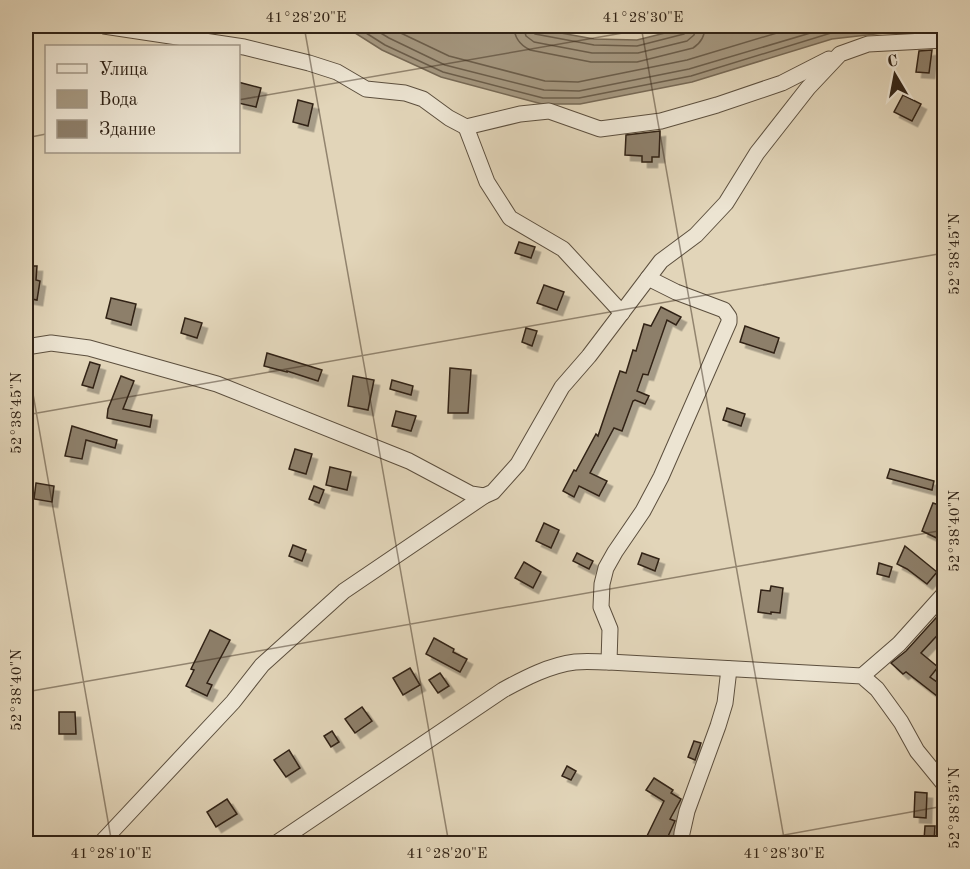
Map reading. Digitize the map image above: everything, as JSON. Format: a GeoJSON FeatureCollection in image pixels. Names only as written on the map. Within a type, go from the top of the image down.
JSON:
{"type":"FeatureCollection","features":[{"type":"Feature","properties":{"kind":"street"},"geometry":{"type":"LineString","coordinates":[[104,26],[231,45]]}},
{"type":"Feature","properties":{"kind":"street"},"geometry":{"type":"LineString","coordinates":[[466,127],[520,114],[549,111],[600,129],[661,121],[783,83],[840,54],[868,44],[945,40]]}},
{"type":"Feature","properties":{"kind":"street"},"geometry":{"type":"LineString","coordinates":[[240,46],[337,72],[366,89],[405,93],[423,99],[466,127],[487,182],[510,218],[563,249],[622,313]]}},
{"type":"Feature","properties":{"kind":"street"},"geometry":{"type":"LineString","coordinates":[[100,843],[233,702],[262,664],[344,591],[493,492],[518,464],[562,387],[648,278],[662,261],[696,235],[726,203],[757,153],[808,88],[840,54]]}},
{"type":"Feature","properties":{"kind":"street"},"geometry":{"type":"LineString","coordinates":[[609,662],[610,629],[601,607],[602,584],[606,568],[643,512],[661,477],[729,322],[729,317],[724,310],[676,292],[648,278]]}},
{"type":"Feature","properties":{"kind":"street"},"geometry":{"type":"LineString","coordinates":[[26,347],[51,344],[89,348],[216,384],[409,461],[471,494],[484,496]]}},
{"type":"Feature","properties":{"kind":"street"},"geometry":{"type":"LineString","coordinates":[[862,676],[899,644],[945,594]]}},
{"type":"Feature","properties":{"kind":"street"},"geometry":{"type":"LineString","coordinates":[[275,843],[520,681],[556,666],[575,662],[862,676],[877,689],[901,722],[917,751],[945,784]]}},
{"type":"Feature","properties":{"kind":"street"},"geometry":{"type":"LineString","coordinates":[[681,843],[687,811],[725,703],[729,669]]}},
{"type":"Feature","properties":{"kind":"water"},"geometry":{"type":"Polygon","coordinates":[[[344,26],[522,26],[594,39],[637,40],[693,26],[923,26],[919,29],[832,39],[692,82],[580,104],[542,104],[441,77],[382,50],[344,26]]]}},
{"type":"Feature","properties":{"kind":"building"},"geometry":{"type":"Polygon","coordinates":[[[932,50],[929,73],[916,72],[919,51],[932,50]]]}},
{"type":"Feature","properties":{"kind":"building"},"geometry":{"type":"Polygon","coordinates":[[[240,83],[261,88],[256,107],[240,103],[240,83]]]}},
{"type":"Feature","properties":{"kind":"building"},"geometry":{"type":"Polygon","coordinates":[[[903,95],[921,104],[912,121],[894,112],[903,95]]]}},
{"type":"Feature","properties":{"kind":"building"},"geometry":{"type":"Polygon","coordinates":[[[298,100],[313,104],[308,126],[293,122],[298,100]]]}},
{"type":"Feature","properties":{"kind":"building"},"geometry":{"type":"Polygon","coordinates":[[[660,131],[659,157],[652,157],[652,162],[642,162],[642,156],[625,155],[626,135],[660,131]]]}},
{"type":"Feature","properties":{"kind":"building"},"geometry":{"type":"Polygon","coordinates":[[[519,242],[535,247],[531,258],[515,253],[519,242]]]}},
{"type":"Feature","properties":{"kind":"building"},"geometry":{"type":"Polygon","coordinates":[[[28,266],[37,266],[36,280],[40,281],[37,300],[26,298],[28,266]]]}},
{"type":"Feature","properties":{"kind":"building"},"geometry":{"type":"Polygon","coordinates":[[[544,285],[564,292],[557,310],[537,303],[544,285]]]}},
{"type":"Feature","properties":{"kind":"building"},"geometry":{"type":"Polygon","coordinates":[[[111,298],[136,304],[131,325],[106,318],[111,298]]]}},
{"type":"Feature","properties":{"kind":"building"},"geometry":{"type":"Polygon","coordinates":[[[661,307],[681,317],[676,325],[667,320],[648,375],[643,374],[637,391],[649,396],[645,404],[633,401],[622,431],[614,428],[590,473],[607,481],[599,496],[579,486],[574,497],[563,491],[596,434],[598,436],[620,371],[626,373],[633,350],[636,351],[644,324],[651,326],[661,307]]]}},
{"type":"Feature","properties":{"kind":"building"},"geometry":{"type":"Polygon","coordinates":[[[185,318],[202,323],[197,338],[181,333],[185,318]]]}},
{"type":"Feature","properties":{"kind":"building"},"geometry":{"type":"Polygon","coordinates":[[[745,326],[779,338],[774,353],[740,342],[745,326]]]}},
{"type":"Feature","properties":{"kind":"building"},"geometry":{"type":"Polygon","coordinates":[[[526,328],[537,331],[532,346],[522,342],[526,328]]]}},
{"type":"Feature","properties":{"kind":"building"},"geometry":{"type":"Polygon","coordinates":[[[267,353],[322,370],[318,381],[264,366],[267,353]]]}},
{"type":"Feature","properties":{"kind":"building"},"geometry":{"type":"Polygon","coordinates":[[[90,362],[100,365],[93,388],[82,385],[90,362]]]}},
{"type":"Feature","properties":{"kind":"building"},"geometry":{"type":"Polygon","coordinates":[[[450,368],[471,370],[468,413],[448,413],[450,368]]]}},
{"type":"Feature","properties":{"kind":"building"},"geometry":{"type":"Polygon","coordinates":[[[121,376],[134,381],[123,409],[152,415],[150,427],[107,418],[108,409],[121,376]]]}},
{"type":"Feature","properties":{"kind":"building"},"geometry":{"type":"Polygon","coordinates":[[[353,376],[374,380],[368,410],[348,406],[353,376]]]}},
{"type":"Feature","properties":{"kind":"building"},"geometry":{"type":"Polygon","coordinates":[[[392,380],[413,386],[411,395],[390,389],[392,380]]]}},
{"type":"Feature","properties":{"kind":"building"},"geometry":{"type":"Polygon","coordinates":[[[727,408],[745,414],[741,426],[723,420],[727,408]]]}},
{"type":"Feature","properties":{"kind":"building"},"geometry":{"type":"Polygon","coordinates":[[[396,411],[416,416],[411,431],[392,426],[396,411]]]}},
{"type":"Feature","properties":{"kind":"building"},"geometry":{"type":"Polygon","coordinates":[[[72,426],[117,440],[115,448],[86,440],[82,459],[65,456],[72,426]]]}},
{"type":"Feature","properties":{"kind":"building"},"geometry":{"type":"Polygon","coordinates":[[[295,449],[312,454],[306,474],[289,469],[295,449]]]}},
{"type":"Feature","properties":{"kind":"building"},"geometry":{"type":"Polygon","coordinates":[[[330,467],[351,472],[347,490],[326,485],[330,467]]]}},
{"type":"Feature","properties":{"kind":"building"},"geometry":{"type":"Polygon","coordinates":[[[890,469],[934,481],[932,490],[887,478],[890,469]]]}},
{"type":"Feature","properties":{"kind":"building"},"geometry":{"type":"Polygon","coordinates":[[[36,483],[54,486],[52,502],[34,499],[36,483]]]}},
{"type":"Feature","properties":{"kind":"building"},"geometry":{"type":"Polygon","coordinates":[[[314,486],[324,490],[319,503],[309,499],[314,486]]]}},
{"type":"Feature","properties":{"kind":"building"},"geometry":{"type":"Polygon","coordinates":[[[933,503],[945,507],[945,542],[922,531],[933,503]]]}},
{"type":"Feature","properties":{"kind":"building"},"geometry":{"type":"Polygon","coordinates":[[[544,523],[559,530],[551,548],[536,541],[544,523]]]}},
{"type":"Feature","properties":{"kind":"building"},"geometry":{"type":"Polygon","coordinates":[[[293,545],[306,550],[302,561],[289,556],[293,545]]]}},
{"type":"Feature","properties":{"kind":"building"},"geometry":{"type":"Polygon","coordinates":[[[905,546],[937,572],[927,584],[897,564],[905,546]]]}},
{"type":"Feature","properties":{"kind":"building"},"geometry":{"type":"Polygon","coordinates":[[[577,553],[593,561],[589,569],[573,561],[577,553]]]}},
{"type":"Feature","properties":{"kind":"building"},"geometry":{"type":"Polygon","coordinates":[[[642,553],[659,559],[655,571],[638,564],[642,553]]]}},
{"type":"Feature","properties":{"kind":"building"},"geometry":{"type":"Polygon","coordinates":[[[524,562],[541,572],[533,588],[515,578],[524,562]]]}},
{"type":"Feature","properties":{"kind":"building"},"geometry":{"type":"Polygon","coordinates":[[[879,563],[892,567],[889,577],[877,574],[879,563]]]}},
{"type":"Feature","properties":{"kind":"building"},"geometry":{"type":"Polygon","coordinates":[[[771,586],[783,588],[780,613],[758,612],[761,590],[770,591],[771,586]]]}},
{"type":"Feature","properties":{"kind":"building"},"geometry":{"type":"Polygon","coordinates":[[[945,608],[945,627],[921,653],[938,667],[930,677],[944,687],[937,696],[906,672],[903,674],[891,663],[906,651],[945,608]]]}},
{"type":"Feature","properties":{"kind":"building"},"geometry":{"type":"Polygon","coordinates":[[[210,630],[230,640],[207,683],[212,685],[207,696],[186,686],[194,670],[191,669],[210,630]]]}},
{"type":"Feature","properties":{"kind":"building"},"geometry":{"type":"Polygon","coordinates":[[[434,638],[467,659],[460,672],[426,654],[434,638]]]}},
{"type":"Feature","properties":{"kind":"building"},"geometry":{"type":"Polygon","coordinates":[[[410,668],[420,685],[403,695],[393,678],[410,668]]]}},
{"type":"Feature","properties":{"kind":"building"},"geometry":{"type":"Polygon","coordinates":[[[440,673],[449,686],[438,693],[429,680],[440,673]]]}},
{"type":"Feature","properties":{"kind":"building"},"geometry":{"type":"Polygon","coordinates":[[[362,707],[372,721],[355,733],[345,719],[362,707]]]}},
{"type":"Feature","properties":{"kind":"building"},"geometry":{"type":"Polygon","coordinates":[[[59,712],[75,712],[76,734],[59,734],[59,712]]]}},
{"type":"Feature","properties":{"kind":"building"},"geometry":{"type":"Polygon","coordinates":[[[332,731],[339,742],[331,747],[324,736],[332,731]]]}},
{"type":"Feature","properties":{"kind":"building"},"geometry":{"type":"Polygon","coordinates":[[[694,741],[701,743],[695,760],[688,757],[694,741]]]}},
{"type":"Feature","properties":{"kind":"building"},"geometry":{"type":"Polygon","coordinates":[[[289,750],[300,768],[286,777],[274,760],[289,750]]]}},
{"type":"Feature","properties":{"kind":"building"},"geometry":{"type":"Polygon","coordinates":[[[567,766],[576,771],[571,780],[562,776],[567,766]]]}},
{"type":"Feature","properties":{"kind":"building"},"geometry":{"type":"Polygon","coordinates":[[[654,778],[673,790],[671,793],[681,799],[670,819],[675,821],[665,843],[652,843],[645,840],[664,801],[646,790],[654,778]]]}},
{"type":"Feature","properties":{"kind":"building"},"geometry":{"type":"Polygon","coordinates":[[[915,792],[927,793],[926,818],[914,817],[915,792]]]}},
{"type":"Feature","properties":{"kind":"building"},"geometry":{"type":"Polygon","coordinates":[[[227,799],[237,814],[216,827],[207,812],[227,799]]]}},
{"type":"Feature","properties":{"kind":"building"},"geometry":{"type":"Polygon","coordinates":[[[925,826],[935,826],[934,841],[924,840],[925,826]]]}}]}
